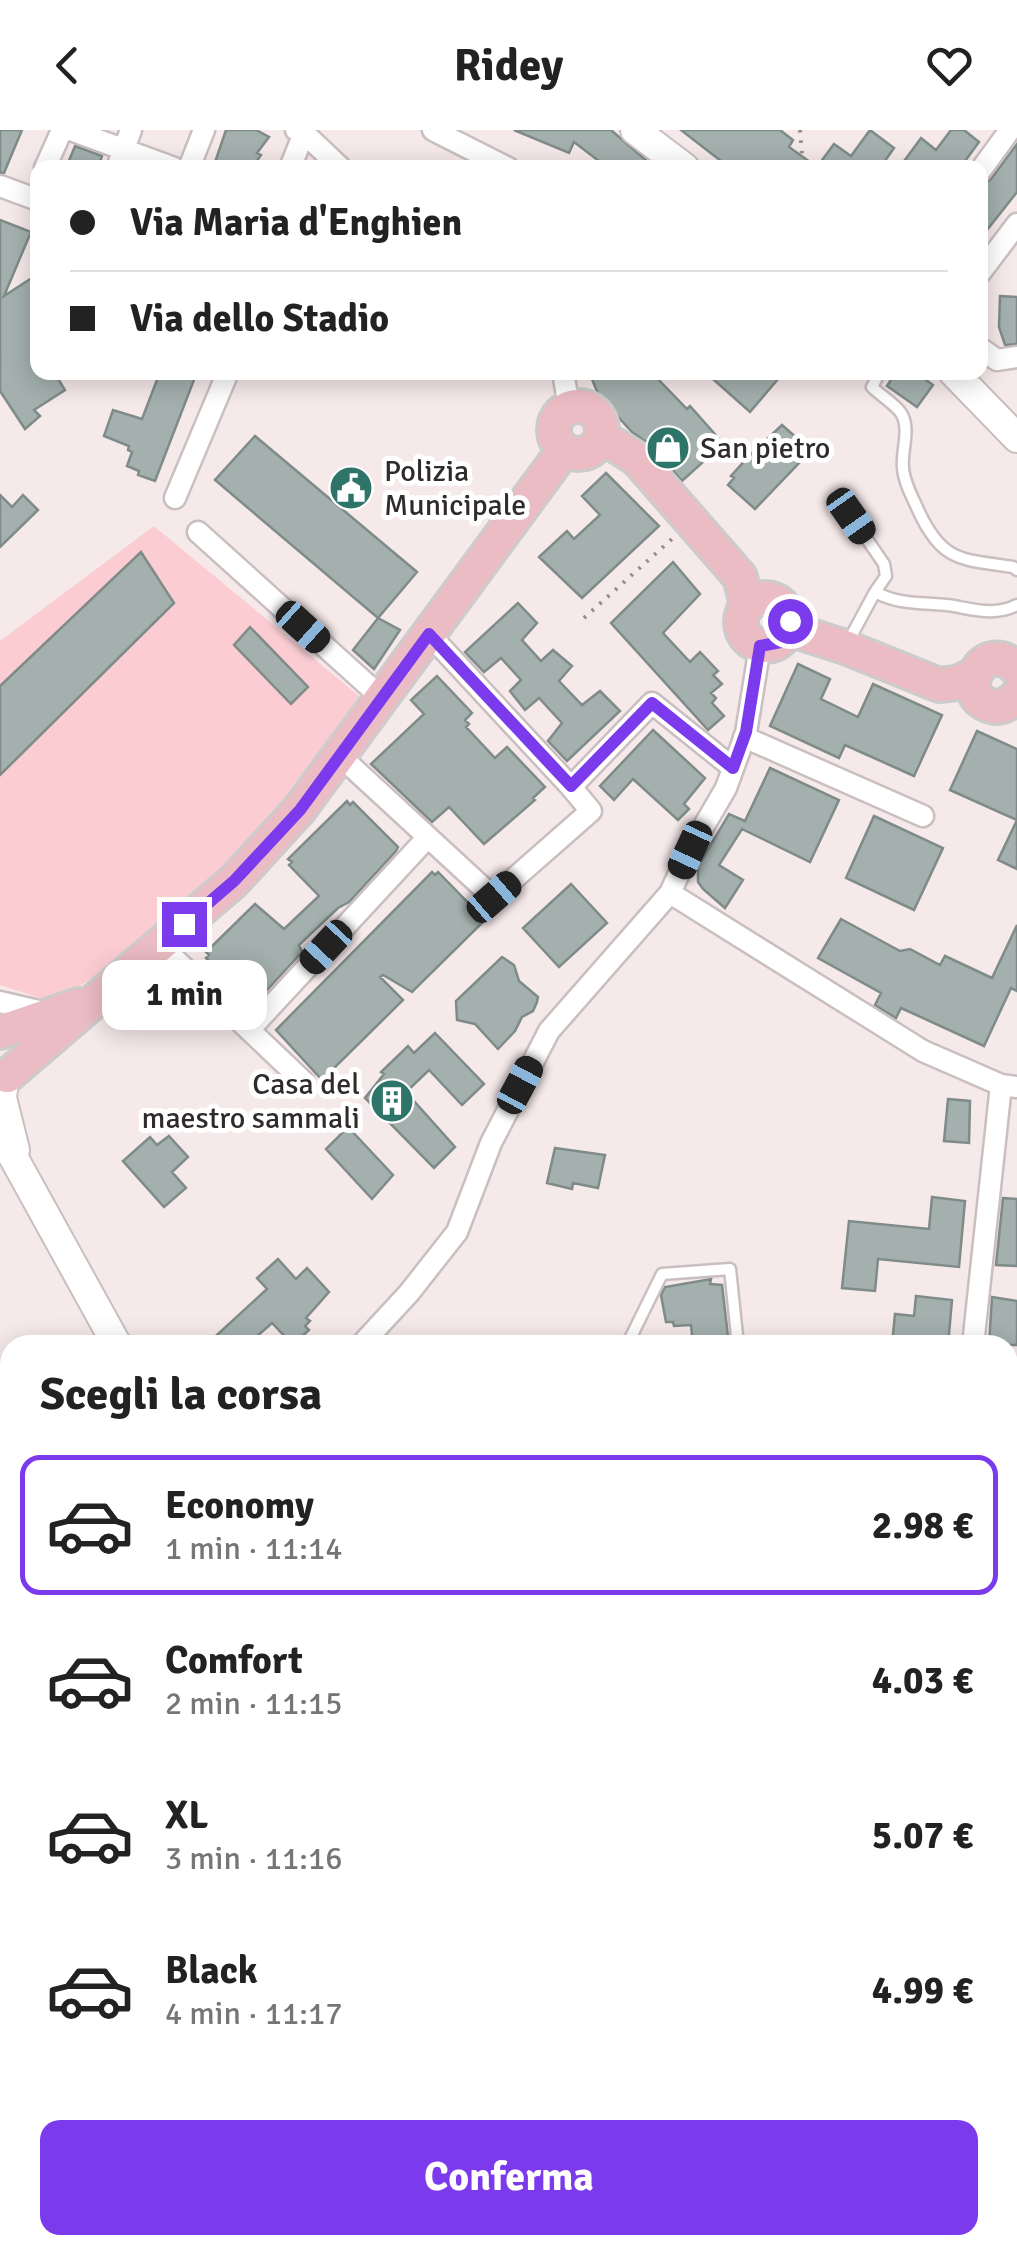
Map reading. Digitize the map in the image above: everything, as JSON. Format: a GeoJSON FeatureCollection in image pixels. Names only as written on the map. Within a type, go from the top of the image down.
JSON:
{"type":"FeatureCollection","features":[{"type":"Feature","properties":{"kind":"main road"},"geometry":{"type":"LineString","coordinates":[[634,130],[674,160]]}},
{"type":"Feature","properties":{"kind":"main road"},"geometry":{"type":"LineString","coordinates":[[961,380],[1012,428]]}},
{"type":"Feature","properties":{"kind":"main road"},"geometry":{"type":"LineString","coordinates":[[569,407],[584,407],[597,415],[602,437],[586,453],[564,450],[555,438],[554,424],[569,407]]}},
{"type":"Feature","properties":{"kind":"main road"},"geometry":{"type":"LineString","coordinates":[[602,437],[637,460],[740,577],[748,605]]}},
{"type":"Feature","properties":{"kind":"main road"},"geometry":{"type":"LineString","coordinates":[[4,1080],[234,881],[300,810],[564,450]]}},
{"type":"Feature","properties":{"kind":"main road"},"geometry":{"type":"LineString","coordinates":[[762,598],[778,601],[788,613],[789,629],[781,642],[760,646],[743,633],[741,618],[748,605],[762,598]]}},
{"type":"Feature","properties":{"kind":"main road"},"geometry":{"type":"LineString","coordinates":[[789,629],[939,685],[957,683],[1001,663]]}},
{"type":"Feature","properties":{"kind":"main road"},"geometry":{"type":"LineString","coordinates":[[1001,663],[974,690],[982,702],[1004,706],[1017,697]]}},
{"type":"Feature","properties":{"kind":"main road"},"geometry":{"type":"LineString","coordinates":[[0,1032],[97,1000]]}},
{"type":"Feature","properties":{"kind":"main road"},"geometry":{"type":"LineString","coordinates":[[0,1040],[10,1059],[2,1098],[10,1153],[111,1335]]}},
{"type":"Feature","properties":{"kind":"street"},"geometry":{"type":"LineString","coordinates":[[49,160],[62,130]]}},
{"type":"Feature","properties":{"kind":"street"},"geometry":{"type":"LineString","coordinates":[[71,130],[153,160]]}},
{"type":"Feature","properties":{"kind":"street"},"geometry":{"type":"LineString","coordinates":[[193,160],[204,130]]}},
{"type":"Feature","properties":{"kind":"street"},"geometry":{"type":"LineString","coordinates":[[433,130],[458,135],[496,160]]}},
{"type":"Feature","properties":{"kind":"street"},"geometry":{"type":"LineString","coordinates":[[988,160],[1010,130]]}},
{"type":"Feature","properties":{"kind":"street"},"geometry":{"type":"LineString","coordinates":[[293,160],[302,131],[333,160]]}},
{"type":"Feature","properties":{"kind":"street"},"geometry":{"type":"LineString","coordinates":[[0,186],[30,193]]}},
{"type":"Feature","properties":{"kind":"street"},"geometry":{"type":"LineString","coordinates":[[988,262],[1017,224]]}},
{"type":"Feature","properties":{"kind":"street"},"geometry":{"type":"LineString","coordinates":[[988,354],[996,360],[1017,357]]}},
{"type":"Feature","properties":{"kind":"street"},"geometry":{"type":"LineString","coordinates":[[175,498],[225,380]]}},
{"type":"Feature","properties":{"kind":"street"},"geometry":{"type":"LineString","coordinates":[[564,380],[569,407]]}},
{"type":"Feature","properties":{"kind":"street"},"geometry":{"type":"LineString","coordinates":[[198,532],[382,698]]}},
{"type":"Feature","properties":{"kind":"street"},"geometry":{"type":"LineString","coordinates":[[340,756],[494,897],[591,811],[429,634]]}},
{"type":"Feature","properties":{"kind":"street"},"geometry":{"type":"LineString","coordinates":[[370,1335],[457,1232],[492,1143],[548,1031],[670,892],[726,788],[744,737],[760,646]]}},
{"type":"Feature","properties":{"kind":"street"},"geometry":{"type":"LineString","coordinates":[[571,786],[652,703],[733,768]]}},
{"type":"Feature","properties":{"kind":"street"},"geometry":{"type":"LineString","coordinates":[[744,737],[924,816]]}},
{"type":"Feature","properties":{"kind":"street"},"geometry":{"type":"LineString","coordinates":[[249,1030],[428,837]]}},
{"type":"Feature","properties":{"kind":"street"},"geometry":{"type":"LineString","coordinates":[[670,892],[923,1051],[1009,1086],[974,1335]]}},
{"type":"Feature","properties":{"kind":"street"},"geometry":{"type":"LineString","coordinates":[[160,945],[304,1082]]}},
{"type":"Feature","properties":{"kind":"street"},"geometry":{"type":"LineString","coordinates":[[0,1002],[56,1013]]}},
{"type":"Feature","properties":{"kind":"lane"},"geometry":{"type":"LineString","coordinates":[[875,380],[872,386],[900,412],[905,430],[903,468],[930,536],[936,544],[962,558],[1017,570]]}},
{"type":"Feature","properties":{"kind":"lane"},"geometry":{"type":"LineString","coordinates":[[845,647],[886,576],[884,564],[851,516]]}},
{"type":"Feature","properties":{"kind":"lane"},"geometry":{"type":"LineString","coordinates":[[875,592],[906,604],[952,606],[971,612],[994,612],[1017,605]]}},
{"type":"Feature","properties":{"kind":"lane"},"geometry":{"type":"LineString","coordinates":[[632,1335],[662,1274],[730,1268],[737,1335]]}},
{"type":"Feature","properties":{"kind":"path"},"geometry":{"type":"LineString","coordinates":[[800,130],[802,160]]}},
{"type":"Feature","properties":{"kind":"path"},"geometry":{"type":"LineString","coordinates":[[584,618],[691,522]]}},
{"type":"Feature","properties":{"kind":"shaded area"},"geometry":{"type":"Polygon","coordinates":[[[154,526],[359,696],[267,828],[117,963],[62,997],[43,999],[0,985],[0,641],[154,526]]]}},
{"type":"Feature","properties":{"kind":"building"},"geometry":{"type":"Polygon","coordinates":[[[0,130],[22,130],[4,173],[0,173],[0,130]]]}},
{"type":"Feature","properties":{"kind":"building"},"geometry":{"type":"Polygon","coordinates":[[[226,130],[256,130],[269,137],[257,153],[261,155],[258,160],[216,160],[226,130]]]}},
{"type":"Feature","properties":{"kind":"building"},"geometry":{"type":"Polygon","coordinates":[[[514,130],[611,130],[646,160],[598,160],[574,142],[569,153],[514,130]]]}},
{"type":"Feature","properties":{"kind":"building"},"geometry":{"type":"Polygon","coordinates":[[[681,130],[780,130],[793,140],[789,147],[807,160],[720,160],[681,130]]]}},
{"type":"Feature","properties":{"kind":"building"},"geometry":{"type":"Polygon","coordinates":[[[870,130],[894,148],[886,160],[822,160],[834,144],[851,156],[870,130]]]}},
{"type":"Feature","properties":{"kind":"building"},"geometry":{"type":"Polygon","coordinates":[[[951,130],[964,130],[979,142],[966,160],[905,160],[921,138],[936,150],[951,130]]]}},
{"type":"Feature","properties":{"kind":"building"},"geometry":{"type":"Polygon","coordinates":[[[1017,144],[1017,192],[988,229],[988,181],[1017,144]]]}},
{"type":"Feature","properties":{"kind":"building"},"geometry":{"type":"Polygon","coordinates":[[[75,146],[102,156],[101,160],[69,160],[75,146]]]}},
{"type":"Feature","properties":{"kind":"building"},"geometry":{"type":"Polygon","coordinates":[[[0,220],[30,232],[4,296],[30,279],[30,380],[59,380],[65,390],[34,410],[40,416],[25,429],[0,391],[0,220]]]}},
{"type":"Feature","properties":{"kind":"building"},"geometry":{"type":"Polygon","coordinates":[[[1000,296],[1017,297],[1017,344],[1005,345],[999,327],[1000,296]]]}},
{"type":"Feature","properties":{"kind":"building"},"geometry":{"type":"Polygon","coordinates":[[[157,380],[194,380],[155,481],[127,466],[132,452],[129,446],[104,436],[113,410],[142,419],[157,380]]]}},
{"type":"Feature","properties":{"kind":"building"},"geometry":{"type":"Polygon","coordinates":[[[592,380],[659,380],[687,409],[690,406],[721,441],[682,481],[599,396],[592,380]]]}},
{"type":"Feature","properties":{"kind":"building"},"geometry":{"type":"Polygon","coordinates":[[[714,380],[777,380],[750,412],[714,380]]]}},
{"type":"Feature","properties":{"kind":"building"},"geometry":{"type":"Polygon","coordinates":[[[891,380],[926,380],[933,385],[917,407],[887,386],[891,380]]]}},
{"type":"Feature","properties":{"kind":"building"},"geometry":{"type":"Polygon","coordinates":[[[782,425],[808,448],[800,462],[755,509],[728,485],[749,456],[782,425]]]}},
{"type":"Feature","properties":{"kind":"building"},"geometry":{"type":"Polygon","coordinates":[[[255,436],[417,572],[378,618],[215,480],[255,436]]]}},
{"type":"Feature","properties":{"kind":"building"},"geometry":{"type":"Polygon","coordinates":[[[606,473],[659,526],[582,598],[539,557],[567,531],[574,539],[600,515],[582,496],[606,473]]]}},
{"type":"Feature","properties":{"kind":"building"},"geometry":{"type":"Polygon","coordinates":[[[0,495],[12,507],[23,495],[38,510],[0,547],[0,495]]]}},
{"type":"Feature","properties":{"kind":"building"},"geometry":{"type":"Polygon","coordinates":[[[141,552],[174,603],[0,775],[0,686],[141,552]]]}},
{"type":"Feature","properties":{"kind":"building"},"geometry":{"type":"Polygon","coordinates":[[[673,562],[700,594],[663,633],[690,662],[700,652],[718,671],[713,675],[722,684],[711,693],[716,698],[712,703],[724,716],[708,730],[611,623],[673,562]]]}},
{"type":"Feature","properties":{"kind":"building"},"geometry":{"type":"Polygon","coordinates":[[[518,603],[537,623],[522,640],[541,661],[553,650],[572,666],[559,681],[582,705],[600,691],[620,711],[567,761],[548,741],[562,723],[539,698],[525,710],[510,691],[521,680],[501,658],[484,672],[465,652],[518,603]]]}},
{"type":"Feature","properties":{"kind":"building"},"geometry":{"type":"Polygon","coordinates":[[[378,618],[400,630],[374,669],[353,650],[378,618]]]}},
{"type":"Feature","properties":{"kind":"building"},"geometry":{"type":"Polygon","coordinates":[[[250,627],[308,687],[291,704],[234,645],[250,627]]]}},
{"type":"Feature","properties":{"kind":"building"},"geometry":{"type":"Polygon","coordinates":[[[798,664],[830,679],[821,699],[858,717],[873,684],[942,715],[914,776],[845,745],[839,758],[770,726],[798,664]]]}},
{"type":"Feature","properties":{"kind":"building"},"geometry":{"type":"Polygon","coordinates":[[[437,676],[472,713],[465,720],[469,724],[466,727],[495,758],[507,747],[545,787],[484,844],[449,807],[432,822],[371,764],[424,714],[411,700],[437,676]]]}},
{"type":"Feature","properties":{"kind":"building"},"geometry":{"type":"Polygon","coordinates":[[[653,730],[705,778],[684,804],[689,809],[678,820],[633,779],[614,800],[600,786],[653,730]]]}},
{"type":"Feature","properties":{"kind":"building"},"geometry":{"type":"Polygon","coordinates":[[[977,731],[1017,749],[1017,820],[950,790],[977,731]]]}},
{"type":"Feature","properties":{"kind":"building"},"geometry":{"type":"Polygon","coordinates":[[[770,768],[839,800],[810,862],[742,829],[719,865],[743,880],[725,908],[698,882],[698,866],[729,814],[745,821],[770,768]]]}},
{"type":"Feature","properties":{"kind":"building"},"geometry":{"type":"Polygon","coordinates":[[[347,801],[350,805],[353,802],[398,847],[349,902],[299,945],[302,952],[255,1003],[250,1002],[206,958],[206,952],[255,904],[284,929],[319,896],[289,865],[292,862],[288,859],[347,801]]]}},
{"type":"Feature","properties":{"kind":"building"},"geometry":{"type":"Polygon","coordinates":[[[874,816],[943,848],[914,910],[846,878],[874,816]]]}},
{"type":"Feature","properties":{"kind":"building"},"geometry":{"type":"Polygon","coordinates":[[[1017,820],[1017,869],[998,860],[1017,820]]]}},
{"type":"Feature","properties":{"kind":"building"},"geometry":{"type":"Polygon","coordinates":[[[432,872],[438,872],[483,922],[412,992],[383,975],[380,977],[403,1000],[322,1080],[276,1030],[432,872]]]}},
{"type":"Feature","properties":{"kind":"building"},"geometry":{"type":"Polygon","coordinates":[[[571,884],[607,923],[559,967],[523,928],[571,884]]]}},
{"type":"Feature","properties":{"kind":"building"},"geometry":{"type":"Polygon","coordinates":[[[841,919],[900,951],[910,949],[940,965],[945,956],[992,978],[1017,925],[1017,991],[1011,988],[984,1046],[901,1008],[896,1018],[875,1005],[881,993],[818,958],[841,919]]]}},
{"type":"Feature","properties":{"kind":"building"},"geometry":{"type":"Polygon","coordinates":[[[502,957],[514,965],[519,981],[538,997],[533,1011],[522,1017],[498,1049],[475,1024],[457,1020],[456,1001],[502,957]]]}},
{"type":"Feature","properties":{"kind":"building","name":"Casa del maestro sammali"},"geometry":{"type":"Polygon","coordinates":[[[435,1033],[484,1084],[462,1105],[429,1070],[406,1092],[455,1147],[434,1168],[365,1098],[384,1074],[381,1072],[408,1046],[414,1053],[435,1033]]]}},
{"type":"Feature","properties":{"kind":"building"},"geometry":{"type":"Polygon","coordinates":[[[948,1099],[970,1101],[969,1143],[944,1141],[948,1099]]]}},
{"type":"Feature","properties":{"kind":"building"},"geometry":{"type":"Polygon","coordinates":[[[348,1127],[393,1175],[372,1199],[326,1149],[348,1127]]]}},
{"type":"Feature","properties":{"kind":"building"},"geometry":{"type":"Polygon","coordinates":[[[169,1136],[188,1157],[172,1172],[186,1188],[164,1207],[123,1161],[150,1137],[157,1145],[169,1136]]]}},
{"type":"Feature","properties":{"kind":"building"},"geometry":{"type":"Polygon","coordinates":[[[555,1148],[605,1155],[598,1188],[573,1183],[572,1189],[547,1183],[555,1148]]]}},
{"type":"Feature","properties":{"kind":"building"},"geometry":{"type":"Polygon","coordinates":[[[932,1197],[965,1201],[959,1267],[878,1259],[875,1291],[842,1288],[849,1221],[929,1229],[932,1197]]]}},
{"type":"Feature","properties":{"kind":"building"},"geometry":{"type":"Polygon","coordinates":[[[1003,1198],[1017,1199],[1017,1266],[996,1265],[1003,1198]]]}},
{"type":"Feature","properties":{"kind":"building"},"geometry":{"type":"Polygon","coordinates":[[[278,1259],[296,1279],[307,1268],[329,1292],[306,1318],[310,1321],[305,1326],[309,1330],[304,1335],[283,1335],[272,1323],[258,1335],[217,1335],[267,1289],[257,1278],[278,1259]]]}},
{"type":"Feature","properties":{"kind":"building"},"geometry":{"type":"Polygon","coordinates":[[[711,1279],[710,1284],[722,1285],[728,1335],[692,1335],[691,1325],[674,1326],[673,1322],[666,1322],[661,1295],[665,1287],[711,1279]]]}},
{"type":"Feature","properties":{"kind":"building"},"geometry":{"type":"Polygon","coordinates":[[[916,1296],[952,1300],[949,1335],[893,1335],[895,1314],[914,1316],[916,1296]]]}},
{"type":"Feature","properties":{"kind":"building"},"geometry":{"type":"Polygon","coordinates":[[[992,1297],[1017,1301],[1017,1335],[990,1335],[992,1297]]]}},
{"type":"Feature","properties":{"kind":"place","name":"San pietro"},"geometry":{"type":"Point","coordinates":[668,448]}},
{"type":"Feature","properties":{"kind":"place","name":"Polizia Municipale"},"geometry":{"type":"Point","coordinates":[351,488]}},
{"type":"Feature","properties":{"kind":"place","name":"Casa del maestro sammali"},"geometry":{"type":"Point","coordinates":[392,1101]}},
{"type":"Feature","properties":{"kind":"route"},"geometry":{"type":"LineString","coordinates":[[184,924],[234,881],[300,810],[429,634],[571,786],[652,703],[733,768],[746,732],[760,646],[781,642],[790,621]]}}]}
